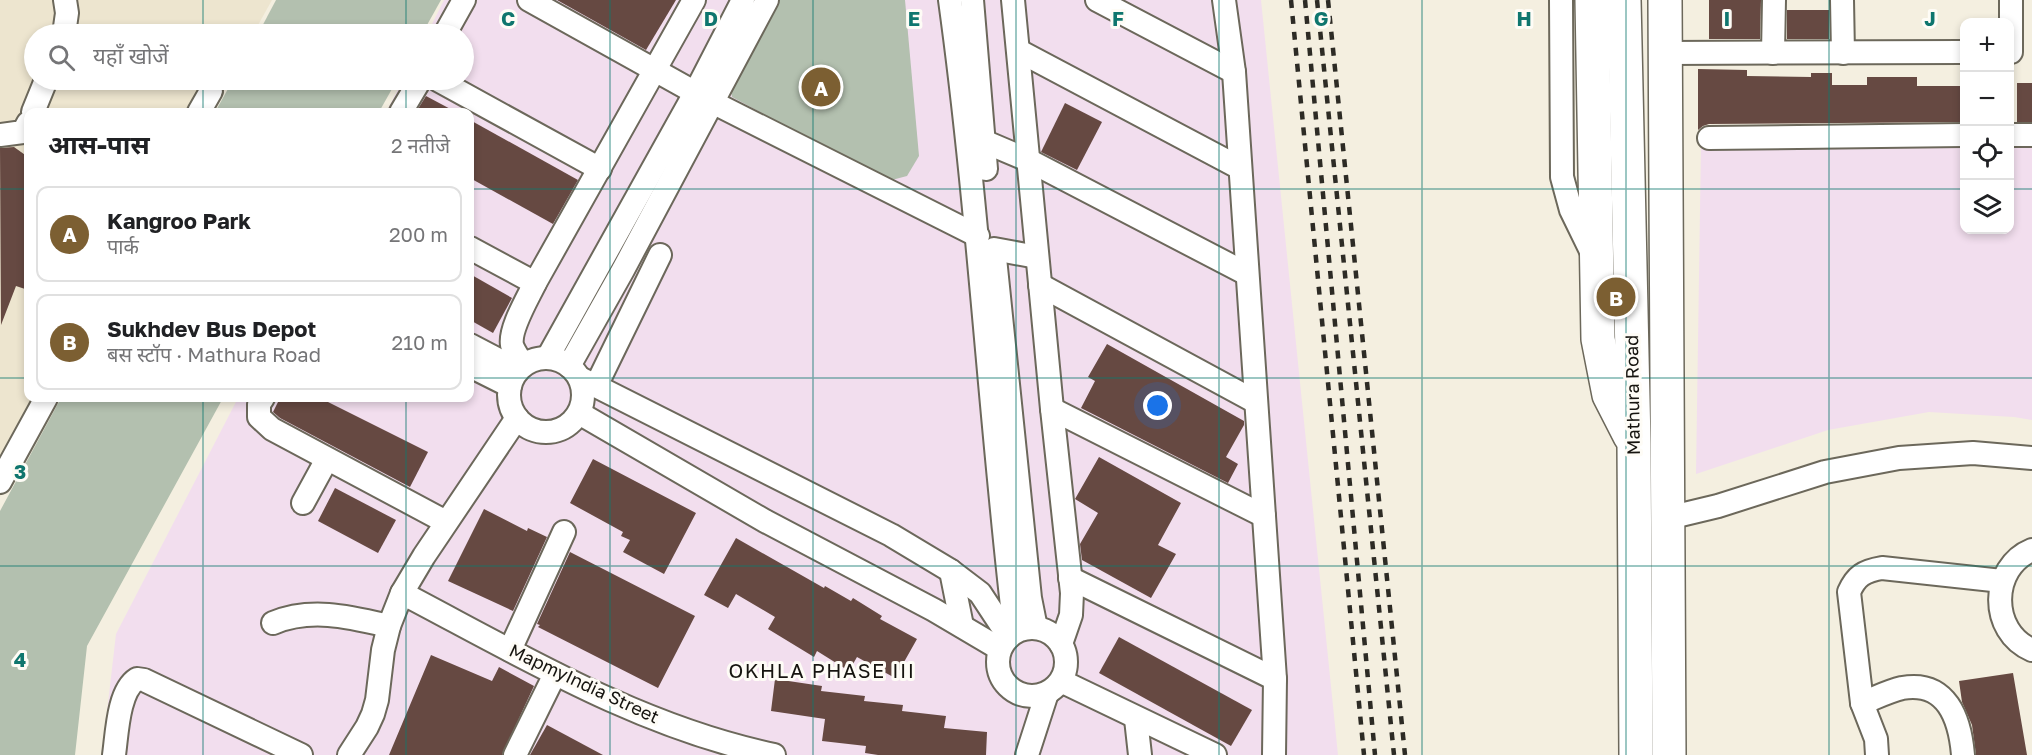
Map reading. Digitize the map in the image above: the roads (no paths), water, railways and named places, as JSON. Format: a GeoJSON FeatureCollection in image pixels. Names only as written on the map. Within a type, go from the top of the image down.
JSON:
{"type":"FeatureCollection","features":[{"type":"Feature","properties":{"kind":"highway"},"geometry":{"type":"LineString","coordinates":[[1592,0],[1598,339],[1609,395],[1634,443]]}},
{"type":"Feature","properties":{"kind":"highway","name":"Mathura Road"},"geometry":{"type":"LineString","coordinates":[[1624,0],[1634,443],[1636,755]]}},
{"type":"Feature","properties":{"kind":"highway","name":"Mathura Road"},"geometry":{"type":"LineString","coordinates":[[1665,0],[1670,755]]}},
{"type":"Feature","properties":{"kind":"street"},"geometry":{"type":"LineString","coordinates":[[65,0],[68,13],[66,24]]}},
{"type":"Feature","properties":{"kind":"street"},"geometry":{"type":"LineString","coordinates":[[451,24],[464,0]]}},
{"type":"Feature","properties":{"kind":"street"},"geometry":{"type":"LineString","coordinates":[[529,0],[703,98],[986,243],[1037,257]]}},
{"type":"Feature","properties":{"kind":"street"},"geometry":{"type":"LineString","coordinates":[[573,372],[584,396],[579,413],[572,422],[562,429],[540,432],[529,428],[517,418],[509,402],[517,374],[512,338],[535,283],[694,0]]}},
{"type":"Feature","properties":{"kind":"street"},"geometry":{"type":"LineString","coordinates":[[573,372],[703,98],[743,0]]}},
{"type":"Feature","properties":{"kind":"street"},"geometry":{"type":"LineString","coordinates":[[703,98],[767,0]]}},
{"type":"Feature","properties":{"kind":"street"},"geometry":{"type":"LineString","coordinates":[[950,0],[986,243]]}},
{"type":"Feature","properties":{"kind":"street"},"geometry":{"type":"LineString","coordinates":[[972,0],[983,141],[986,243],[1006,555],[1015,636],[998,665],[999,674],[1011,689],[1028,696],[1054,687],[1136,719],[1215,755]]}},
{"type":"Feature","properties":{"kind":"street"},"geometry":{"type":"LineString","coordinates":[[1013,0],[1073,605],[1061,644]]}},
{"type":"Feature","properties":{"kind":"street"},"geometry":{"type":"LineString","coordinates":[[1097,0],[1234,72]]}},
{"type":"Feature","properties":{"kind":"street"},"geometry":{"type":"LineString","coordinates":[[1224,0],[1234,72],[1275,679],[1274,755]]}},
{"type":"Feature","properties":{"kind":"street"},"geometry":{"type":"LineString","coordinates":[[1561,0],[1562,177],[1571,210],[1596,262]]}},
{"type":"Feature","properties":{"kind":"street"},"geometry":{"type":"LineString","coordinates":[[1773,53],[1774,0]]}},
{"type":"Feature","properties":{"kind":"street"},"geometry":{"type":"LineString","coordinates":[[1842,0],[1843,53]]}},
{"type":"Feature","properties":{"kind":"street"},"geometry":{"type":"LineString","coordinates":[[2011,0],[2018,52]]}},
{"type":"Feature","properties":{"kind":"street"},"geometry":{"type":"LineString","coordinates":[[1019,51],[1240,168]]}},
{"type":"Feature","properties":{"kind":"street"},"geometry":{"type":"LineString","coordinates":[[1665,53],[1960,52]]}},
{"type":"Feature","properties":{"kind":"street"},"geometry":{"type":"LineString","coordinates":[[35,108],[42,90]]}},
{"type":"Feature","properties":{"kind":"street"},"geometry":{"type":"LineString","coordinates":[[201,108],[211,90]]}},
{"type":"Feature","properties":{"kind":"street"},"geometry":{"type":"LineString","coordinates":[[403,108],[414,90]]}},
{"type":"Feature","properties":{"kind":"street"},"geometry":{"type":"LineString","coordinates":[[456,90],[600,169]]}},
{"type":"Feature","properties":{"kind":"street"},"geometry":{"type":"LineString","coordinates":[[0,135],[24,130]]}},
{"type":"Feature","properties":{"kind":"street"},"geometry":{"type":"LineString","coordinates":[[1709,138],[1960,135]]}},
{"type":"Feature","properties":{"kind":"street"},"geometry":{"type":"LineString","coordinates":[[2014,135],[2032,135]]}},
{"type":"Feature","properties":{"kind":"street"},"geometry":{"type":"LineString","coordinates":[[983,141],[1028,160],[1247,274]]}},
{"type":"Feature","properties":{"kind":"street"},"geometry":{"type":"LineString","coordinates":[[474,250],[535,283]]}},
{"type":"Feature","properties":{"kind":"street"},"geometry":{"type":"LineString","coordinates":[[573,372],[660,255]]}},
{"type":"Feature","properties":{"kind":"street"},"geometry":{"type":"LineString","coordinates":[[1040,285],[1256,402]]}},
{"type":"Feature","properties":{"kind":"street"},"geometry":{"type":"LineString","coordinates":[[474,347],[517,374]]}},
{"type":"Feature","properties":{"kind":"street"},"geometry":{"type":"LineString","coordinates":[[474,367],[517,374],[537,358],[573,372],[870,524],[951,571],[980,593],[1015,636]]}},
{"type":"Feature","properties":{"kind":"street"},"geometry":{"type":"LineString","coordinates":[[0,482],[44,402]]}},
{"type":"Feature","properties":{"kind":"street"},"geometry":{"type":"LineString","coordinates":[[261,402],[260,417],[272,429],[446,522]]}},
{"type":"Feature","properties":{"kind":"street"},"geometry":{"type":"LineString","coordinates":[[1052,409],[1264,516]]}},
{"type":"Feature","properties":{"kind":"street"},"geometry":{"type":"LineString","coordinates":[[579,413],[765,521],[962,626],[1015,636],[1049,632],[1061,644],[1066,654],[1066,664],[1054,687],[1027,755]]}},
{"type":"Feature","properties":{"kind":"street"},"geometry":{"type":"LineString","coordinates":[[348,755],[373,714],[383,650],[389,626],[402,593],[446,522],[517,418]]}},
{"type":"Feature","properties":{"kind":"street"},"geometry":{"type":"LineString","coordinates":[[1668,518],[1718,506],[1825,472],[1899,458],[1973,453],[2032,458]]}},
{"type":"Feature","properties":{"kind":"street"},"geometry":{"type":"LineString","coordinates":[[303,503],[327,459]]}},
{"type":"Feature","properties":{"kind":"street"},"geometry":{"type":"LineString","coordinates":[[510,650],[564,532]]}},
{"type":"Feature","properties":{"kind":"street"},"geometry":{"type":"LineString","coordinates":[[2032,549],[2025,552],[2011,565],[2002,581],[1999,600],[2002,618],[2011,634],[2025,647],[2032,650]]}},
{"type":"Feature","properties":{"kind":"street"},"geometry":{"type":"LineString","coordinates":[[1877,755],[1876,739],[1862,703],[1849,592],[1854,580],[1869,570],[1882,568],[2002,581]]}},
{"type":"Feature","properties":{"kind":"street"},"geometry":{"type":"LineString","coordinates":[[951,571],[962,626]]}},
{"type":"Feature","properties":{"kind":"street"},"geometry":{"type":"LineString","coordinates":[[1070,578],[1275,679]]}},
{"type":"Feature","properties":{"kind":"street","name":"MapmyIndia Street"},"geometry":{"type":"LineString","coordinates":[[402,593],[555,674],[637,712],[713,739],[774,755]]}},
{"type":"Feature","properties":{"kind":"street"},"geometry":{"type":"LineString","coordinates":[[273,623],[289,616],[306,614],[342,616],[389,626]]}},
{"type":"Feature","properties":{"kind":"street"},"geometry":{"type":"LineString","coordinates":[[515,755],[555,674]]}},
{"type":"Feature","properties":{"kind":"street"},"geometry":{"type":"LineString","coordinates":[[114,755],[121,707],[127,688],[137,679],[144,680],[301,755]]}},
{"type":"Feature","properties":{"kind":"street"},"geometry":{"type":"LineString","coordinates":[[1862,703],[1902,688],[1920,688],[1941,694],[1952,708],[1963,755]]}},
{"type":"Feature","properties":{"kind":"street"},"geometry":{"type":"LineString","coordinates":[[1136,719],[1140,755]]}},
{"type":"Feature","properties":{"kind":"railway"},"geometry":{"type":"LineString","coordinates":[[1291,0],[1364,755]]}},
{"type":"Feature","properties":{"kind":"railway"},"geometry":{"type":"LineString","coordinates":[[1305,0],[1375,755]]}},
{"type":"Feature","properties":{"kind":"railway"},"geometry":{"type":"LineString","coordinates":[[1317,0],[1394,755]]}},
{"type":"Feature","properties":{"kind":"railway"},"geometry":{"type":"LineString","coordinates":[[1328,0],[1405,755]]}},
{"type":"Feature","properties":{"kind":"place","name":"Kangroo Park"},"geometry":{"type":"Point","coordinates":[821,87]}},
{"type":"Feature","properties":{"kind":"place","name":"Sukhdev Bus Depot"},"geometry":{"type":"Point","coordinates":[1616,297]}},
{"type":"Feature","properties":{"kind":"district","name":"OKHLA PHASE III"},"geometry":{"type":"Point","coordinates":[822,671]}}]}
